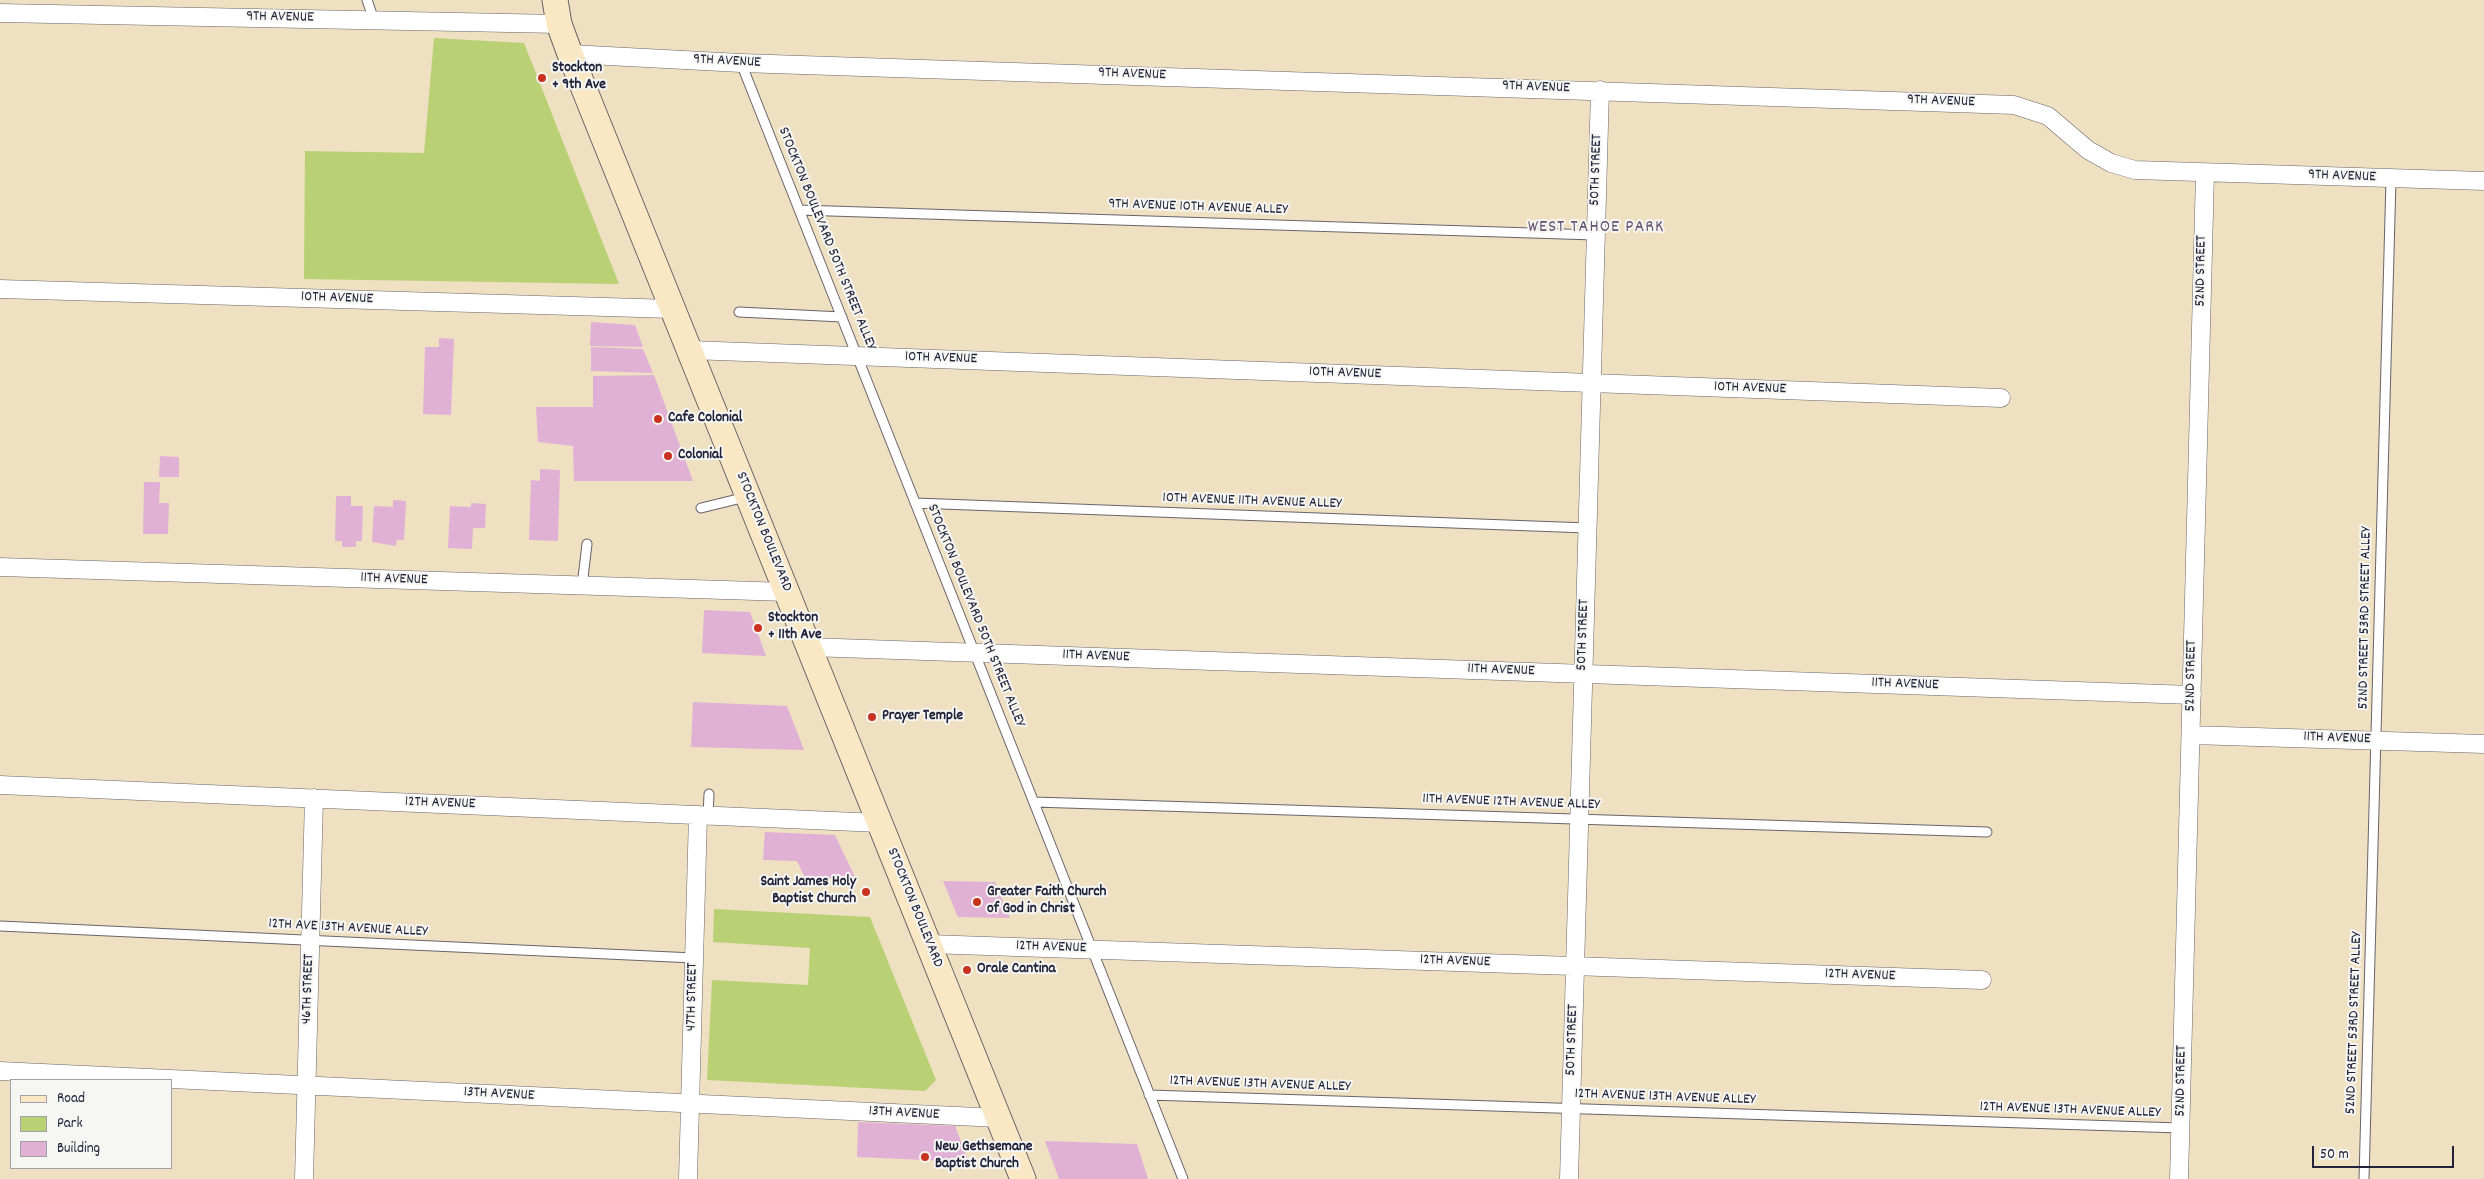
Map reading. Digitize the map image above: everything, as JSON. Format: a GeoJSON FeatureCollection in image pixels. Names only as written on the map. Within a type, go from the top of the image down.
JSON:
{"type":"FeatureCollection","features":[{"type":"Feature","properties":{"kind":"main road","name":"STOCKTON BOULEVARD"},"geometry":{"type":"LineString","coordinates":[[540,0],[557,12],[570,54],[1023,1179]]}},
{"type":"Feature","properties":{"kind":"street","name":"9TH AVENUE"},"geometry":{"type":"LineString","coordinates":[[0,13],[374,20],[557,12]]}},
{"type":"Feature","properties":{"kind":"street","name":"9TH AVENUE"},"geometry":{"type":"LineString","coordinates":[[570,54],[741,63],[2014,104],[2048,116],[2088,150],[2110,163],[2135,170],[2484,181]]}},
{"type":"Feature","properties":{"kind":"street","name":"50TH STREET"},"geometry":{"type":"LineString","coordinates":[[1569,1179],[1600,90]]}},
{"type":"Feature","properties":{"kind":"street","name":"52ND STREET"},"geometry":{"type":"LineString","coordinates":[[2179,1179],[2205,173]]}},
{"type":"Feature","properties":{"kind":"street","name":"10TH AVENUE"},"geometry":{"type":"LineString","coordinates":[[0,289],[673,309]]}},
{"type":"Feature","properties":{"kind":"street","name":"10TH AVENUE"},"geometry":{"type":"LineString","coordinates":[[690,350],[2001,398]]}},
{"type":"Feature","properties":{"kind":"street","name":"11TH AVENUE"},"geometry":{"type":"LineString","coordinates":[[0,567],[787,592]]}},
{"type":"Feature","properties":{"kind":"street","name":"11TH AVENUE"},"geometry":{"type":"LineString","coordinates":[[809,647],[2192,695]]}},
{"type":"Feature","properties":{"kind":"street","name":"11TH AVENUE"},"geometry":{"type":"LineString","coordinates":[[2191,734],[2484,744]]}},
{"type":"Feature","properties":{"kind":"street","name":"12TH AVENUE"},"geometry":{"type":"LineString","coordinates":[[0,785],[880,822]]}},
{"type":"Feature","properties":{"kind":"street","name":"46TH STREET"},"geometry":{"type":"LineString","coordinates":[[304,1179],[314,798]]}},
{"type":"Feature","properties":{"kind":"street","name":"47TH STREET"},"geometry":{"type":"LineString","coordinates":[[688,1179],[694,958],[703,815]]}},
{"type":"Feature","properties":{"kind":"street","name":"12TH AVENUE"},"geometry":{"type":"LineString","coordinates":[[928,944],[1982,980]]}},
{"type":"Feature","properties":{"kind":"street","name":"13TH AVENUE"},"geometry":{"type":"LineString","coordinates":[[0,1072],[153,1079]]}},
{"type":"Feature","properties":{"kind":"street","name":"13TH AVENUE"},"geometry":{"type":"LineString","coordinates":[[172,1080],[999,1118]]}},
{"type":"Feature","properties":{"kind":"lane"},"geometry":{"type":"LineString","coordinates":[[367,0],[374,20]]}},
{"type":"Feature","properties":{"kind":"lane","name":"STOCKTON BOULEVARD 50TH STREET ALLEY"},"geometry":{"type":"LineString","coordinates":[[741,63],[1182,1179]]}},
{"type":"Feature","properties":{"kind":"lane","name":"52ND STREET 53RD STREET ALLEY"},"geometry":{"type":"LineString","coordinates":[[2364,1179],[2390,178]]}},
{"type":"Feature","properties":{"kind":"lane","name":"9TH AVENUE 10TH AVENUE ALLEY"},"geometry":{"type":"LineString","coordinates":[[799,210],[1595,235]]}},
{"type":"Feature","properties":{"kind":"lane"},"geometry":{"type":"LineString","coordinates":[[739,312],[842,317]]}},
{"type":"Feature","properties":{"kind":"lane"},"geometry":{"type":"LineString","coordinates":[[701,508],[749,496]]}},
{"type":"Feature","properties":{"kind":"lane","name":"10TH AVENUE 11TH AVENUE ALLEY"},"geometry":{"type":"LineString","coordinates":[[915,503],[1587,528]]}},
{"type":"Feature","properties":{"kind":"lane"},"geometry":{"type":"LineString","coordinates":[[582,586],[587,544]]}},
{"type":"Feature","properties":{"kind":"lane"},"geometry":{"type":"LineString","coordinates":[[703,815],[709,794]]}},
{"type":"Feature","properties":{"kind":"lane","name":"11TH AVENUE 12TH AVENUE ALLEY"},"geometry":{"type":"LineString","coordinates":[[1034,802],[1987,832]]}},
{"type":"Feature","properties":{"kind":"lane","name":"12TH AVE 13TH AVENUE ALLEY"},"geometry":{"type":"LineString","coordinates":[[0,926],[694,958]]}},
{"type":"Feature","properties":{"kind":"lane","name":"12TH AVENUE 13TH AVENUE ALLEY"},"geometry":{"type":"LineString","coordinates":[[1149,1095],[2180,1128]]}},
{"type":"Feature","properties":{"kind":"green space"},"geometry":{"type":"Polygon","coordinates":[[[434,38],[524,43],[619,284],[304,279],[305,151],[424,153],[434,38]]]}},
{"type":"Feature","properties":{"kind":"green space"},"geometry":{"type":"Polygon","coordinates":[[[714,909],[870,917],[936,1080],[925,1091],[707,1080],[712,980],[808,985],[810,948],[713,942],[714,909]]]}},
{"type":"Feature","properties":{"kind":"building"},"geometry":{"type":"Polygon","coordinates":[[[591,322],[635,325],[643,347],[590,346],[591,322]]]}},
{"type":"Feature","properties":{"kind":"building"},"geometry":{"type":"Polygon","coordinates":[[[439,338],[454,339],[451,415],[423,414],[425,347],[439,347],[439,338]]]}},
{"type":"Feature","properties":{"kind":"building"},"geometry":{"type":"Polygon","coordinates":[[[591,347],[643,349],[653,373],[591,371],[591,347]]]}},
{"type":"Feature","properties":{"kind":"building"},"geometry":{"type":"Polygon","coordinates":[[[654,375],[693,481],[574,481],[573,446],[538,442],[536,407],[593,407],[593,376],[654,375]]]}},
{"type":"Feature","properties":{"kind":"building"},"geometry":{"type":"Polygon","coordinates":[[[160,456],[179,457],[179,477],[159,477],[160,456]]]}},
{"type":"Feature","properties":{"kind":"building"},"geometry":{"type":"Polygon","coordinates":[[[540,469],[560,470],[558,541],[529,540],[531,480],[540,481],[540,469]]]}},
{"type":"Feature","properties":{"kind":"building"},"geometry":{"type":"Polygon","coordinates":[[[144,482],[160,482],[159,503],[169,503],[168,534],[143,534],[144,482]]]}},
{"type":"Feature","properties":{"kind":"building"},"geometry":{"type":"Polygon","coordinates":[[[336,496],[351,496],[351,506],[363,506],[362,541],[356,541],[356,547],[342,547],[342,541],[335,541],[336,496]]]}},
{"type":"Feature","properties":{"kind":"building"},"geometry":{"type":"Polygon","coordinates":[[[393,500],[406,501],[404,540],[397,540],[396,546],[372,542],[374,506],[393,507],[393,500]]]}},
{"type":"Feature","properties":{"kind":"building"},"geometry":{"type":"Polygon","coordinates":[[[471,503],[486,504],[485,528],[473,528],[472,549],[448,548],[450,506],[471,507],[471,503]]]}},
{"type":"Feature","properties":{"kind":"building"},"geometry":{"type":"Polygon","coordinates":[[[704,610],[750,612],[766,656],[702,653],[704,610]]]}},
{"type":"Feature","properties":{"kind":"building"},"geometry":{"type":"Polygon","coordinates":[[[693,702],[787,706],[804,750],[691,747],[693,702]]]}},
{"type":"Feature","properties":{"kind":"building"},"geometry":{"type":"Polygon","coordinates":[[[765,832],[835,835],[856,879],[805,878],[797,861],[763,860],[765,832]]]}},
{"type":"Feature","properties":{"kind":"building"},"geometry":{"type":"Polygon","coordinates":[[[943,881],[995,882],[1010,918],[958,917],[943,881]]]}},
{"type":"Feature","properties":{"kind":"building"},"geometry":{"type":"Polygon","coordinates":[[[858,1122],[955,1126],[969,1162],[857,1157],[858,1122]]]}},
{"type":"Feature","properties":{"kind":"building"},"geometry":{"type":"Polygon","coordinates":[[[1045,1141],[1137,1144],[1148,1179],[1059,1179],[1045,1141]]]}},
{"type":"Feature","properties":{"kind":"place","name":"Stockton + 9th Ave"},"geometry":{"type":"Point","coordinates":[542,78]}},
{"type":"Feature","properties":{"kind":"place","name":"Cafe Colonial"},"geometry":{"type":"Point","coordinates":[658,419]}},
{"type":"Feature","properties":{"kind":"place","name":"Colonial"},"geometry":{"type":"Point","coordinates":[668,456]}},
{"type":"Feature","properties":{"kind":"place","name":"Stockton + 11th Ave"},"geometry":{"type":"Point","coordinates":[758,628]}},
{"type":"Feature","properties":{"kind":"place","name":"Prayer Temple"},"geometry":{"type":"Point","coordinates":[872,717]}},
{"type":"Feature","properties":{"kind":"place","name":"Saint James Holy Baptist Church"},"geometry":{"type":"Point","coordinates":[866,892]}},
{"type":"Feature","properties":{"kind":"place","name":"Greater Faith Church of God in Christ"},"geometry":{"type":"Point","coordinates":[977,902]}},
{"type":"Feature","properties":{"kind":"place","name":"Orale Cantina"},"geometry":{"type":"Point","coordinates":[967,970]}},
{"type":"Feature","properties":{"kind":"place","name":"New Gethsemane Baptist Church"},"geometry":{"type":"Point","coordinates":[925,1157]}},
{"type":"Feature","properties":{"kind":"district","name":"WEST TAHOE PARK"},"geometry":{"type":"Point","coordinates":[1596,229]}}]}
